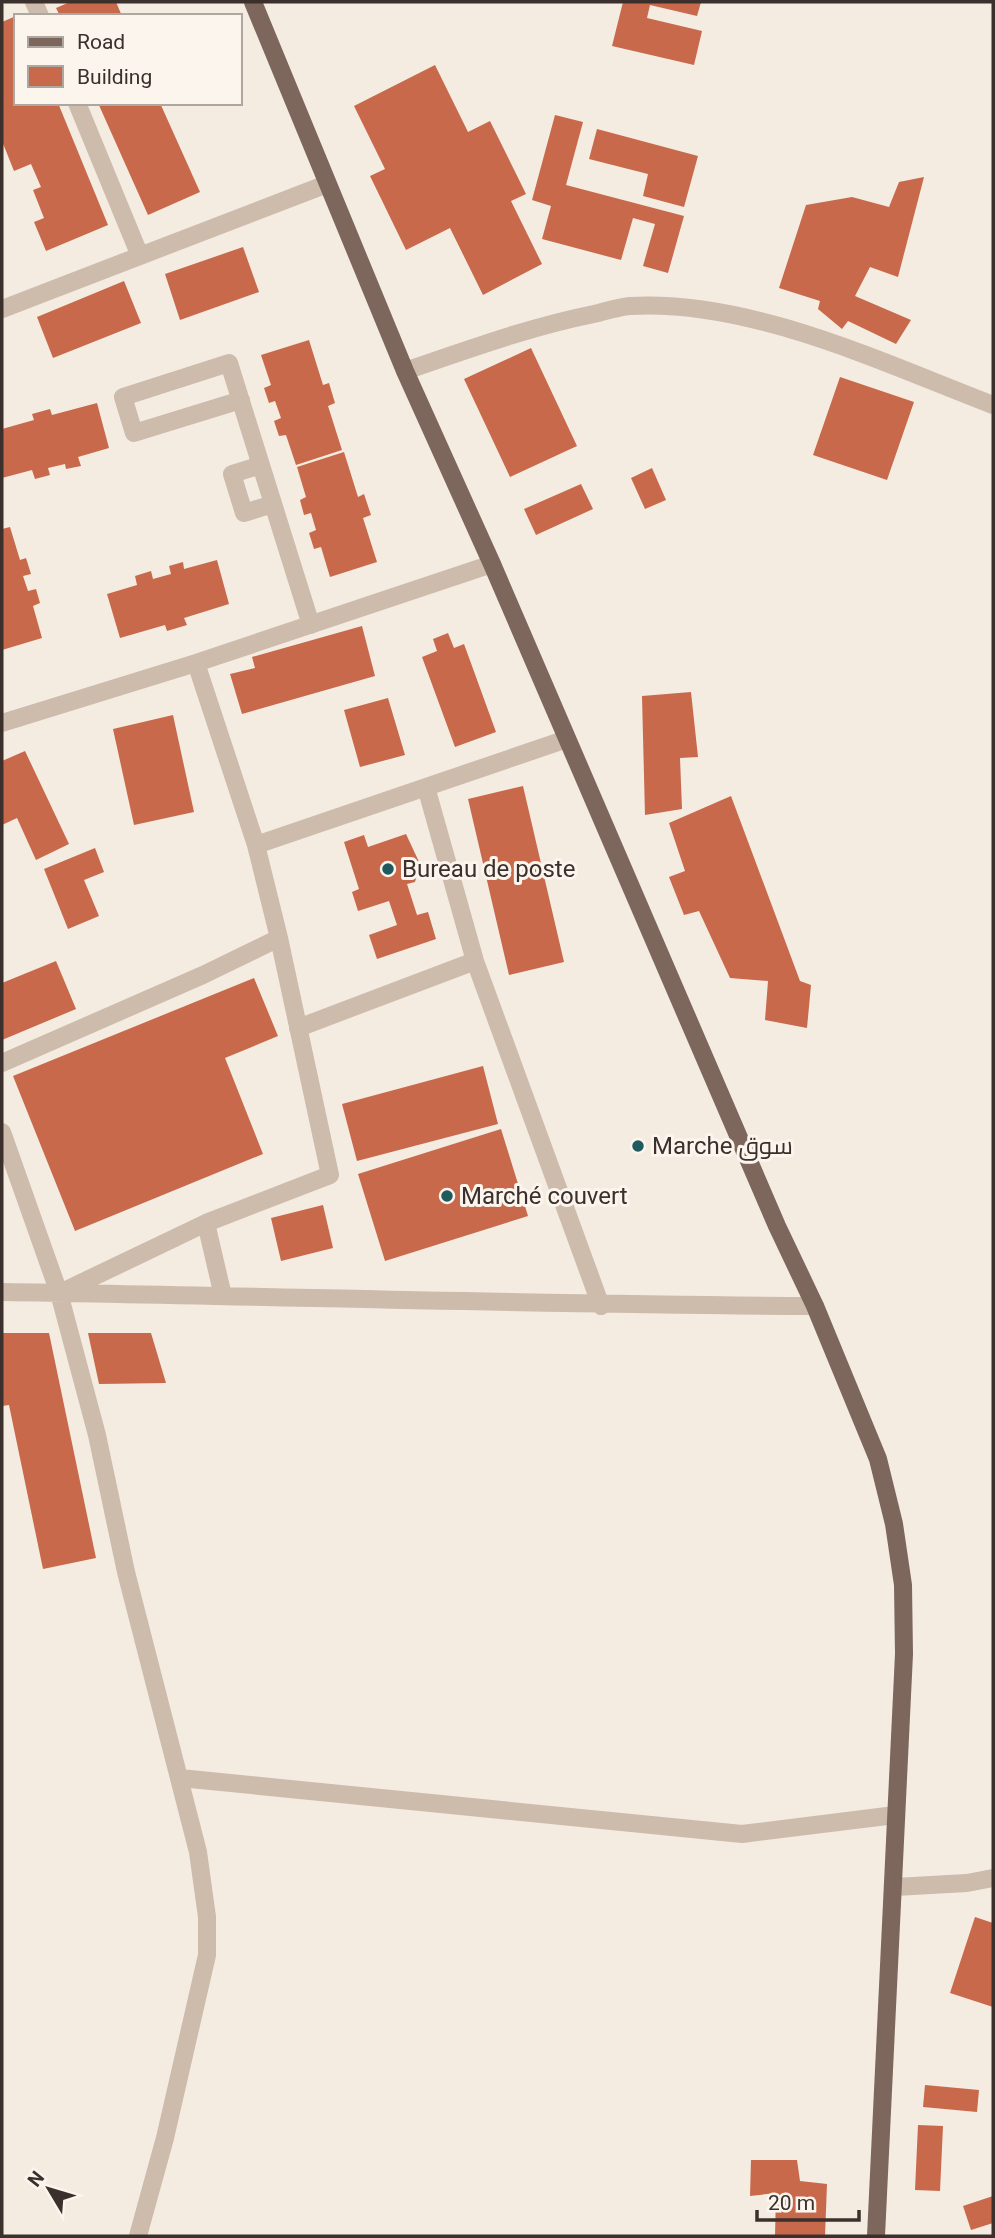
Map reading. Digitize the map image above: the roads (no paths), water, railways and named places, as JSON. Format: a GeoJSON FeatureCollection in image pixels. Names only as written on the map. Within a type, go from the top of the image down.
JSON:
{"type":"FeatureCollection","features":[{"type":"Feature","properties":{"kind":"main road"},"geometry":{"type":"LineString","coordinates":[[253,2],[405,371],[492,564],[777,1226],[815,1307],[878,1459],[896,1536],[903,1586],[905,1654],[876,2236]]}},
{"type":"Feature","properties":{"kind":"street"},"geometry":{"type":"LineString","coordinates":[[78,105],[140,256]]}},
{"type":"Feature","properties":{"kind":"street"},"geometry":{"type":"LineString","coordinates":[[2,309],[327,184]]}},
{"type":"Feature","properties":{"kind":"street"},"geometry":{"type":"LineString","coordinates":[[405,371],[553,321],[628,306],[679,307],[748,318],[838,345],[993,405]]}},
{"type":"Feature","properties":{"kind":"street"},"geometry":{"type":"LineString","coordinates":[[241,400],[134,433],[123,397],[229,363],[241,400],[311,625]]}},
{"type":"Feature","properties":{"kind":"street"},"geometry":{"type":"LineString","coordinates":[[261,465],[232,474],[244,513],[273,504]]}},
{"type":"Feature","properties":{"kind":"street"},"geometry":{"type":"LineString","coordinates":[[2,723],[196,663],[492,564]]}},
{"type":"Feature","properties":{"kind":"street"},"geometry":{"type":"LineString","coordinates":[[60,1293],[206,1223],[330,1175],[256,845],[196,663]]}},
{"type":"Feature","properties":{"kind":"street"},"geometry":{"type":"LineString","coordinates":[[256,845],[568,739]]}},
{"type":"Feature","properties":{"kind":"street"},"geometry":{"type":"LineString","coordinates":[[426,787],[475,961],[601,1306]]}},
{"type":"Feature","properties":{"kind":"street"},"geometry":{"type":"LineString","coordinates":[[2,1063],[203,975],[279,938]]}},
{"type":"Feature","properties":{"kind":"street"},"geometry":{"type":"LineString","coordinates":[[298,1028],[475,961]]}},
{"type":"Feature","properties":{"kind":"street"},"geometry":{"type":"LineString","coordinates":[[2,1132],[60,1293],[97,1435],[125,1572],[198,1852],[207,1917],[207,1955],[165,2138],[138,2236]]}},
{"type":"Feature","properties":{"kind":"street"},"geometry":{"type":"LineString","coordinates":[[206,1223],[223,1296]]}},
{"type":"Feature","properties":{"kind":"street"},"geometry":{"type":"LineString","coordinates":[[2,1292],[601,1306],[815,1307]]}},
{"type":"Feature","properties":{"kind":"street"},"geometry":{"type":"LineString","coordinates":[[180,1778],[742,1833],[895,1815]]}},
{"type":"Feature","properties":{"kind":"street"},"geometry":{"type":"LineString","coordinates":[[895,1887],[967,1884],[993,1878]]}},
{"type":"Feature","properties":{"kind":"place","name":"Bureau de poste"},"geometry":{"type":"Point","coordinates":[388,869]}},
{"type":"Feature","properties":{"kind":"place","name":"Marche سوق"},"geometry":{"type":"Point","coordinates":[638,1146]}},
{"type":"Feature","properties":{"kind":"place","name":"Marché couvert"},"geometry":{"type":"Point","coordinates":[447,1196]}}]}
